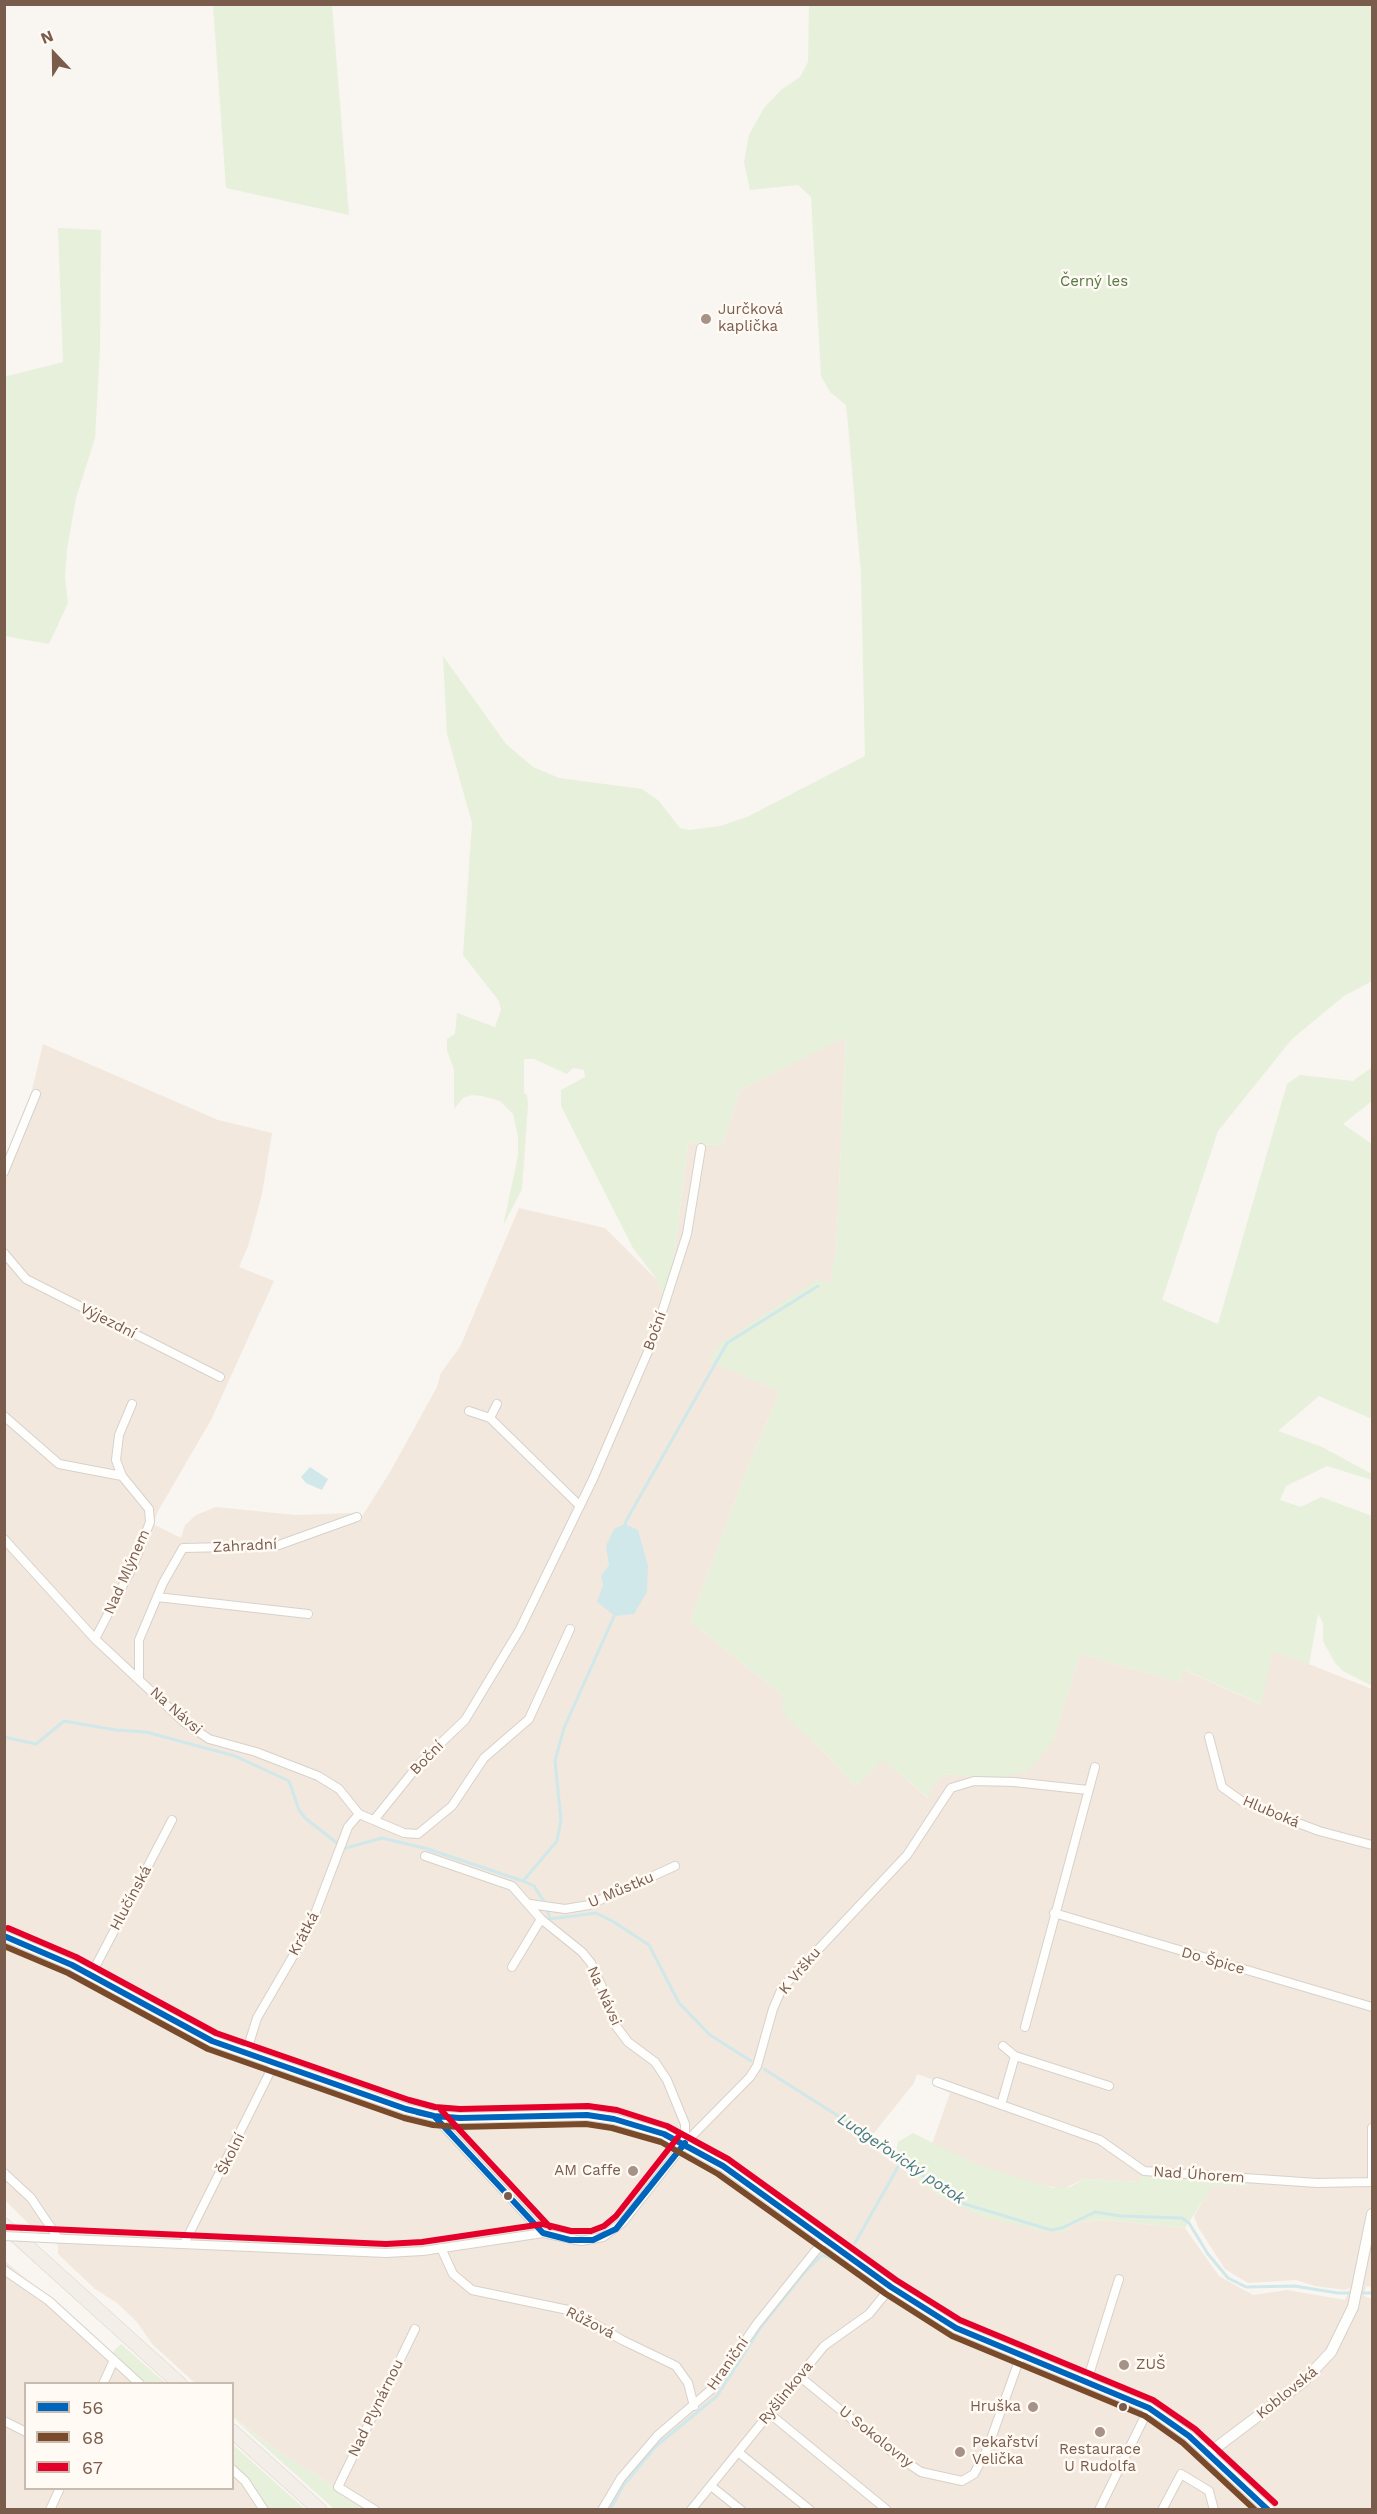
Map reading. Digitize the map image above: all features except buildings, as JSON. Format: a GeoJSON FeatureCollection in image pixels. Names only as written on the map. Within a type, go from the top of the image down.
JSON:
{"type":"FeatureCollection","features":[{"type":"Feature","properties":{"kind":"main road"},"geometry":{"type":"LineString","coordinates":[[4,2225],[178,2382]]}},
{"type":"Feature","properties":{"kind":"main road"},"geometry":{"type":"LineString","coordinates":[[234,2433],[320,2510]]}},
{"type":"Feature","properties":{"kind":"street"},"geometry":{"type":"LineString","coordinates":[[4,1172],[36,1094]]}},
{"type":"Feature","properties":{"kind":"street","name":"Boční"},"geometry":{"type":"LineString","coordinates":[[374,1820],[420,1763],[465,1720],[520,1629],[580,1506],[653,1340],[687,1234],[701,1148]]}},
{"type":"Feature","properties":{"kind":"street","name":"Výjezdní"},"geometry":{"type":"LineString","coordinates":[[4,1253],[26,1279],[220,1377]]}},
{"type":"Feature","properties":{"kind":"street","name":"Nad Mlýnem"},"geometry":{"type":"LineString","coordinates":[[95,1639],[133,1566],[150,1521],[149,1509],[122,1476],[116,1460],[116,1448],[132,1404]]}},
{"type":"Feature","properties":{"kind":"street"},"geometry":{"type":"LineString","coordinates":[[490,1418],[497,1404]]}},
{"type":"Feature","properties":{"kind":"street"},"geometry":{"type":"LineString","coordinates":[[469,1411],[490,1418],[580,1506]]}},
{"type":"Feature","properties":{"kind":"street"},"geometry":{"type":"LineString","coordinates":[[4,1416],[59,1464],[122,1476]]}},
{"type":"Feature","properties":{"kind":"street","name":"Zahradní"},"geometry":{"type":"LineString","coordinates":[[139,1679],[139,1640],[157,1596],[183,1548],[276,1546],[357,1517]]}},
{"type":"Feature","properties":{"kind":"street","name":"Na Návsi"},"geometry":{"type":"LineString","coordinates":[[4,1539],[95,1639],[184,1722],[209,1739],[256,1752],[318,1776],[339,1789],[359,1814],[404,1833],[418,1834],[452,1806],[484,1758],[530,1719],[570,1629]]}},
{"type":"Feature","properties":{"kind":"street"},"geometry":{"type":"LineString","coordinates":[[157,1596],[308,1614]]}},
{"type":"Feature","properties":{"kind":"street","name":"Hluboká"},"geometry":{"type":"LineString","coordinates":[[1209,1737],[1222,1787],[1237,1797],[1319,1831],[1372,1845]]}},
{"type":"Feature","properties":{"kind":"street"},"geometry":{"type":"LineString","coordinates":[[1025,2027],[1095,1767]]}},
{"type":"Feature","properties":{"kind":"street","name":"K Vršku"},"geometry":{"type":"LineString","coordinates":[[543,2233],[581,2241],[593,2241],[609,2234],[623,2222],[685,2143],[750,2077],[756,2066],[772,2009],[782,1988],[907,1855],[951,1788],[974,1781],[1014,1782],[1088,1790]]}},
{"type":"Feature","properties":{"kind":"street","name":"Krátká"},"geometry":{"type":"LineString","coordinates":[[246,2053],[257,2018],[310,1927],[348,1827],[359,1814]]}},
{"type":"Feature","properties":{"kind":"street","name":"Hlučínská"},"geometry":{"type":"LineString","coordinates":[[91,1975],[172,1820]]}},
{"type":"Feature","properties":{"kind":"street","name":"Na Návsi"},"geometry":{"type":"LineString","coordinates":[[424,1856],[512,1886],[541,1919],[582,1952],[591,1963],[616,2026],[628,2042],[638,2048],[661,2071],[685,2124],[685,2143]]}},
{"type":"Feature","properties":{"kind":"street","name":"U Můstku"},"geometry":{"type":"LineString","coordinates":[[530,1904],[544,1904],[565,1909],[589,1905],[675,1866]]}},
{"type":"Feature","properties":{"kind":"street","name":"Do Špice"},"geometry":{"type":"LineString","coordinates":[[1054,1913],[1372,2007]]}},
{"type":"Feature","properties":{"kind":"street"},"geometry":{"type":"LineString","coordinates":[[512,1966],[541,1919]]}},
{"type":"Feature","properties":{"kind":"street"},"geometry":{"type":"LineString","coordinates":[[5,1938],[91,1975],[187,2028],[274,2064],[406,2109],[434,2116],[587,2115],[640,2125],[685,2143],[723,2166],[891,2287],[957,2328],[1149,2408],[1209,2453],[1269,2510]]}},
{"type":"Feature","properties":{"kind":"street"},"geometry":{"type":"LineString","coordinates":[[1003,2046],[1015,2055],[1109,2086]]}},
{"type":"Feature","properties":{"kind":"street"},"geometry":{"type":"LineString","coordinates":[[1001,2105],[1015,2055]]}},
{"type":"Feature","properties":{"kind":"street","name":"Školní"},"geometry":{"type":"LineString","coordinates":[[185,2242],[274,2064]]}},
{"type":"Feature","properties":{"kind":"street","name":"Nad Úhorem"},"geometry":{"type":"LineString","coordinates":[[937,2082],[1100,2140],[1143,2171],[1317,2183],[1372,2181]]}},
{"type":"Feature","properties":{"kind":"street"},"geometry":{"type":"LineString","coordinates":[[434,2116],[543,2233]]}},
{"type":"Feature","properties":{"kind":"street"},"geometry":{"type":"LineString","coordinates":[[1372,2128],[1372,2181]]}},
{"type":"Feature","properties":{"kind":"street"},"geometry":{"type":"LineString","coordinates":[[4,2173],[31,2199],[58,2238]]}},
{"type":"Feature","properties":{"kind":"street","name":"Koblovská"},"geometry":{"type":"LineString","coordinates":[[1209,2453],[1315,2372],[1343,2333],[1356,2300],[1372,2214]]}},
{"type":"Feature","properties":{"kind":"street"},"geometry":{"type":"LineString","coordinates":[[4,2236],[185,2242],[386,2253],[441,2248],[543,2233]]}},
{"type":"Feature","properties":{"kind":"street","name":"Hraniční"},"geometry":{"type":"LineString","coordinates":[[602,2510],[621,2478],[658,2435],[713,2388],[756,2325],[825,2239]]}},
{"type":"Feature","properties":{"kind":"street","name":"Růžová"},"geometry":{"type":"LineString","coordinates":[[441,2248],[453,2274],[472,2290],[573,2311],[622,2340],[676,2366],[688,2383],[694,2406]]}},
{"type":"Feature","properties":{"kind":"street"},"geometry":{"type":"LineString","coordinates":[[4,2270],[49,2301],[138,2382]]}},
{"type":"Feature","properties":{"kind":"street"},"geometry":{"type":"LineString","coordinates":[[1087,2381],[1119,2279]]}},
{"type":"Feature","properties":{"kind":"street","name":"Ryšlinkova"},"geometry":{"type":"LineString","coordinates":[[691,2510],[824,2346],[869,2314],[891,2287]]}},
{"type":"Feature","properties":{"kind":"street","name":"Nad Plynárnou"},"geometry":{"type":"LineString","coordinates":[[375,2510],[338,2487],[415,2329]]}},
{"type":"Feature","properties":{"kind":"street","name":"U Sokolovny"},"geometry":{"type":"LineString","coordinates":[[800,2376],[893,2453],[921,2472],[962,2481],[974,2475],[987,2450],[1021,2355]]}},
{"type":"Feature","properties":{"kind":"street"},"geometry":{"type":"LineString","coordinates":[[104,2382],[114,2360]]}},
{"type":"Feature","properties":{"kind":"street"},"geometry":{"type":"LineString","coordinates":[[1099,2510],[1149,2408]]}},
{"type":"Feature","properties":{"kind":"street"},"geometry":{"type":"LineString","coordinates":[[770,2414],[887,2510]]}},
{"type":"Feature","properties":{"kind":"street"},"geometry":{"type":"LineString","coordinates":[[4,2421],[24,2431]]}},
{"type":"Feature","properties":{"kind":"street"},"geometry":{"type":"LineString","coordinates":[[738,2452],[810,2510]]}},
{"type":"Feature","properties":{"kind":"street"},"geometry":{"type":"LineString","coordinates":[[234,2471],[245,2481],[264,2510]]}},
{"type":"Feature","properties":{"kind":"street"},"geometry":{"type":"LineString","coordinates":[[1162,2510],[1181,2474],[1209,2491],[1214,2510]]}},
{"type":"Feature","properties":{"kind":"street"},"geometry":{"type":"LineString","coordinates":[[711,2486],[741,2510]]}},
{"type":"Feature","properties":{"kind":"street"},"geometry":{"type":"LineString","coordinates":[[50,2510],[59,2490]]}},
{"type":"Feature","properties":{"kind":"shaded area"},"geometry":{"type":"Polygon","coordinates":[[[846,1036],[836,1253],[830,1284],[709,1361],[780,1391],[748,1467],[690,1621],[783,1696],[783,1713],[826,1754],[855,1786],[883,1759],[928,1798],[931,1789],[943,1774],[988,1778],[1053,1741],[1080,1654],[1180,1682],[1184,1670],[1260,1704],[1273,1650],[1372,1689],[1372,2287],[1366,2286],[1364,2296],[1372,2299],[1372,2509],[370,2509],[279,2452],[234,2418],[234,2382],[194,2382],[152,2344],[137,2322],[117,2303],[95,2289],[58,2254],[58,2245],[35,2230],[4,2199],[4,1156],[7,1158],[25,1119],[43,1044],[218,1120],[272,1133],[262,1194],[248,1246],[239,1267],[274,1281],[211,1420],[158,1511],[153,1524],[181,1538],[185,1525],[196,1515],[216,1507],[295,1515],[354,1513],[359,1521],[390,1472],[437,1387],[441,1373],[460,1347],[519,1208],[605,1228],[658,1281],[661,1292],[669,1297],[688,1143],[722,1146],[740,1090],[846,1036]],[[917,2074],[914,2083],[866,2143],[944,2199],[1046,2232],[1062,2232],[1080,2222],[1106,2220],[1185,2228],[1219,2276],[1253,2295],[1287,2290],[1345,2300],[1350,2288],[1345,2290],[1315,2286],[1296,2280],[1248,2283],[1225,2269],[1198,2227],[1194,2216],[1212,2186],[1252,2185],[1141,2176],[1140,2182],[1085,2179],[1062,2189],[1020,2180],[975,2164],[932,2144],[950,2093],[933,2085],[934,2080],[917,2074]]]}},
{"type":"Feature","properties":{"kind":"shaded area"},"geometry":{"type":"Polygon","coordinates":[[[4,2260],[145,2382],[24,2382],[24,2490],[234,2490],[234,2464],[269,2509],[5,2509],[4,2260]]]}},
{"type":"Feature","properties":{"kind":"green space"},"geometry":{"type":"Polygon","coordinates":[[[213,5],[332,5],[349,215],[226,188],[213,5]]]}},
{"type":"Feature","properties":{"kind":"green space","name":"Černý les"},"geometry":{"type":"Polygon","coordinates":[[[809,5],[1372,5],[1372,981],[1344,996],[1292,1039],[1218,1131],[1162,1300],[1218,1324],[1287,1084],[1300,1075],[1353,1081],[1372,1067],[1372,1101],[1343,1124],[1372,1144],[1372,1419],[1319,1396],[1278,1431],[1322,1447],[1372,1474],[1372,1480],[1327,1466],[1286,1486],[1280,1500],[1301,1507],[1321,1497],[1372,1516],[1372,1686],[1343,1671],[1335,1663],[1323,1641],[1323,1623],[1318,1614],[1309,1665],[1273,1651],[1261,1704],[1185,1670],[1180,1682],[1080,1654],[1053,1741],[1028,1772],[988,1778],[943,1774],[931,1789],[929,1798],[883,1760],[855,1786],[826,1754],[782,1713],[783,1696],[690,1621],[748,1467],[780,1391],[708,1361],[720,1344],[816,1280],[830,1283],[836,1253],[846,1037],[740,1090],[722,1146],[688,1143],[669,1297],[661,1292],[658,1281],[633,1248],[561,1106],[561,1090],[585,1077],[584,1070],[573,1068],[567,1074],[534,1059],[524,1059],[524,1093],[527,1095],[528,1105],[522,1189],[503,1226],[518,1156],[518,1136],[513,1114],[500,1101],[472,1095],[463,1098],[454,1109],[454,1070],[447,1050],[447,1039],[455,1034],[457,1013],[495,1027],[501,1010],[499,1001],[463,955],[472,823],[447,734],[443,656],[506,744],[533,767],[559,778],[642,789],[659,801],[680,828],[690,830],[720,826],[747,817],[865,756],[861,574],[848,424],[846,405],[830,392],[821,376],[811,197],[798,185],[750,190],[744,162],[749,135],[764,108],[781,90],[800,77],[808,62],[809,5]]]}},
{"type":"Feature","properties":{"kind":"green space"},"geometry":{"type":"Polygon","coordinates":[[[58,228],[101,230],[100,350],[95,438],[76,498],[67,549],[65,577],[68,603],[49,644],[5,636],[4,377],[63,362],[58,228]]]}},
{"type":"Feature","properties":{"kind":"green space"},"geometry":{"type":"Polygon","coordinates":[[[913,2133],[975,2164],[1053,2188],[1070,2187],[1085,2179],[1140,2182],[1141,2175],[1261,2186],[1212,2187],[1185,2228],[1106,2220],[1080,2222],[1062,2232],[1046,2232],[983,2217],[944,2199],[894,2162],[898,2142],[913,2133]]]}},
{"type":"Feature","properties":{"kind":"green space"},"geometry":{"type":"Polygon","coordinates":[[[121,2344],[165,2382],[145,2382],[112,2353],[121,2344]]]}},
{"type":"Feature","properties":{"kind":"green space"},"geometry":{"type":"Polygon","coordinates":[[[234,2418],[279,2452],[370,2509],[334,2509],[234,2418]]]}},
{"type":"Feature","properties":{"kind":"green space"},"geometry":{"type":"Polygon","coordinates":[[[234,2446],[305,2509],[269,2509],[234,2464],[234,2446]]]}},
{"type":"Feature","properties":{"kind":"water"},"geometry":{"type":"Polygon","coordinates":[[[310,1467],[328,1479],[322,1490],[306,1483],[301,1477],[310,1467]]]}},
{"type":"Feature","properties":{"kind":"water"},"geometry":{"type":"Polygon","coordinates":[[[625,1524],[638,1530],[648,1566],[647,1592],[634,1614],[615,1616],[597,1602],[603,1585],[601,1576],[609,1565],[606,1546],[614,1529],[625,1524]]]}},
{"type":"Feature","properties":{"kind":"waterway"},"geometry":{"type":"LineString","coordinates":[[624,1528],[727,1343],[818,1286]]}},
{"type":"Feature","properties":{"kind":"waterway"},"geometry":{"type":"LineString","coordinates":[[523,1881],[557,1841],[561,1820],[555,1761],[564,1728],[616,1612]]}},
{"type":"Feature","properties":{"kind":"waterway","name":"Ludgeřovický potok"},"geometry":{"type":"LineString","coordinates":[[4,1737],[36,1744],[64,1721],[116,1730],[146,1732],[235,1756],[289,1781],[299,1810],[305,1818],[337,1843]]}},
{"type":"Feature","properties":{"kind":"waterway","name":"Ludgeřovický potok"},"geometry":{"type":"LineString","coordinates":[[346,1848],[382,1838],[428,1849],[534,1886],[545,1903]]}},
{"type":"Feature","properties":{"kind":"waterway","name":"Ludgeřovický potok"},"geometry":{"type":"LineString","coordinates":[[547,1909],[550,1919],[596,1913],[649,1945],[679,2003],[710,2035],[751,2061]]}},
{"type":"Feature","properties":{"kind":"waterway","name":"Ludgeřovický potok"},"geometry":{"type":"LineString","coordinates":[[764,2069],[873,2138],[958,2202],[1051,2230],[1062,2228],[1095,2212],[1121,2216],[1182,2218],[1189,2223],[1208,2254],[1228,2278],[1246,2287],[1294,2286],[1338,2293],[1372,2293]]}},
{"type":"Feature","properties":{"kind":"waterway"},"geometry":{"type":"LineString","coordinates":[[855,2243],[902,2160]]}},
{"type":"Feature","properties":{"kind":"waterway"},"geometry":{"type":"LineString","coordinates":[[610,2510],[623,2486],[656,2446],[717,2396],[761,2327],[804,2273],[822,2255],[836,2260]]}},
{"type":"Feature","properties":{"kind":"transit line","name":"67"},"geometry":{"type":"LineString","coordinates":[[8,1928],[76,1957],[216,2033],[409,2100],[435,2107],[460,2109],[588,2106],[617,2110],[667,2126],[728,2159],[896,2280],[960,2320],[1153,2400],[1195,2429],[1275,2503]]}},
{"type":"Feature","properties":{"kind":"transit line","name":"56"},"geometry":{"type":"LineString","coordinates":[[4,1936],[72,1965],[212,2041],[406,2109],[434,2116],[460,2118],[587,2115],[614,2119],[664,2134],[723,2166],[891,2287],[956,2328],[1149,2408],[1189,2436],[1268,2510]]}},
{"type":"Feature","properties":{"kind":"transit line","name":"68"},"geometry":{"type":"LineString","coordinates":[[4,1946],[68,1973],[208,2049],[404,2118],[433,2125],[459,2127],[586,2124],[612,2128],[661,2142],[718,2174],[886,2294],[952,2336],[1145,2416],[1183,2443],[1255,2510]]}},
{"type":"Feature","properties":{"kind":"transit line","name":"67"},"geometry":{"type":"LineString","coordinates":[[441,2110],[550,2227]]}},
{"type":"Feature","properties":{"kind":"transit line","name":"56"},"geometry":{"type":"LineString","coordinates":[[417,2112],[434,2116],[543,2233],[570,2240],[593,2240],[616,2229],[685,2143]]}},
{"type":"Feature","properties":{"kind":"transit line","name":"67"},"geometry":{"type":"LineString","coordinates":[[4,2227],[386,2244],[422,2242],[543,2224],[571,2231],[591,2231],[604,2226],[616,2216],[678,2137]]}},
{"type":"Feature","properties":{"kind":"place","name":"Jurčková kaplička"},"geometry":{"type":"Point","coordinates":[706,319]}},
{"type":"Feature","properties":{"kind":"place","name":"AM Caffe"},"geometry":{"type":"Point","coordinates":[633,2171]}},
{"type":"Feature","properties":{"kind":"place","name":"ZUŠ"},"geometry":{"type":"Point","coordinates":[1124,2365]}},
{"type":"Feature","properties":{"kind":"place","name":"Hruška"},"geometry":{"type":"Point","coordinates":[1033,2407]}},
{"type":"Feature","properties":{"kind":"place","name":"Restaurace U Rudolfa"},"geometry":{"type":"Point","coordinates":[1100,2432]}},
{"type":"Feature","properties":{"kind":"place","name":"Pekařství Velička"},"geometry":{"type":"Point","coordinates":[960,2452]}}]}
